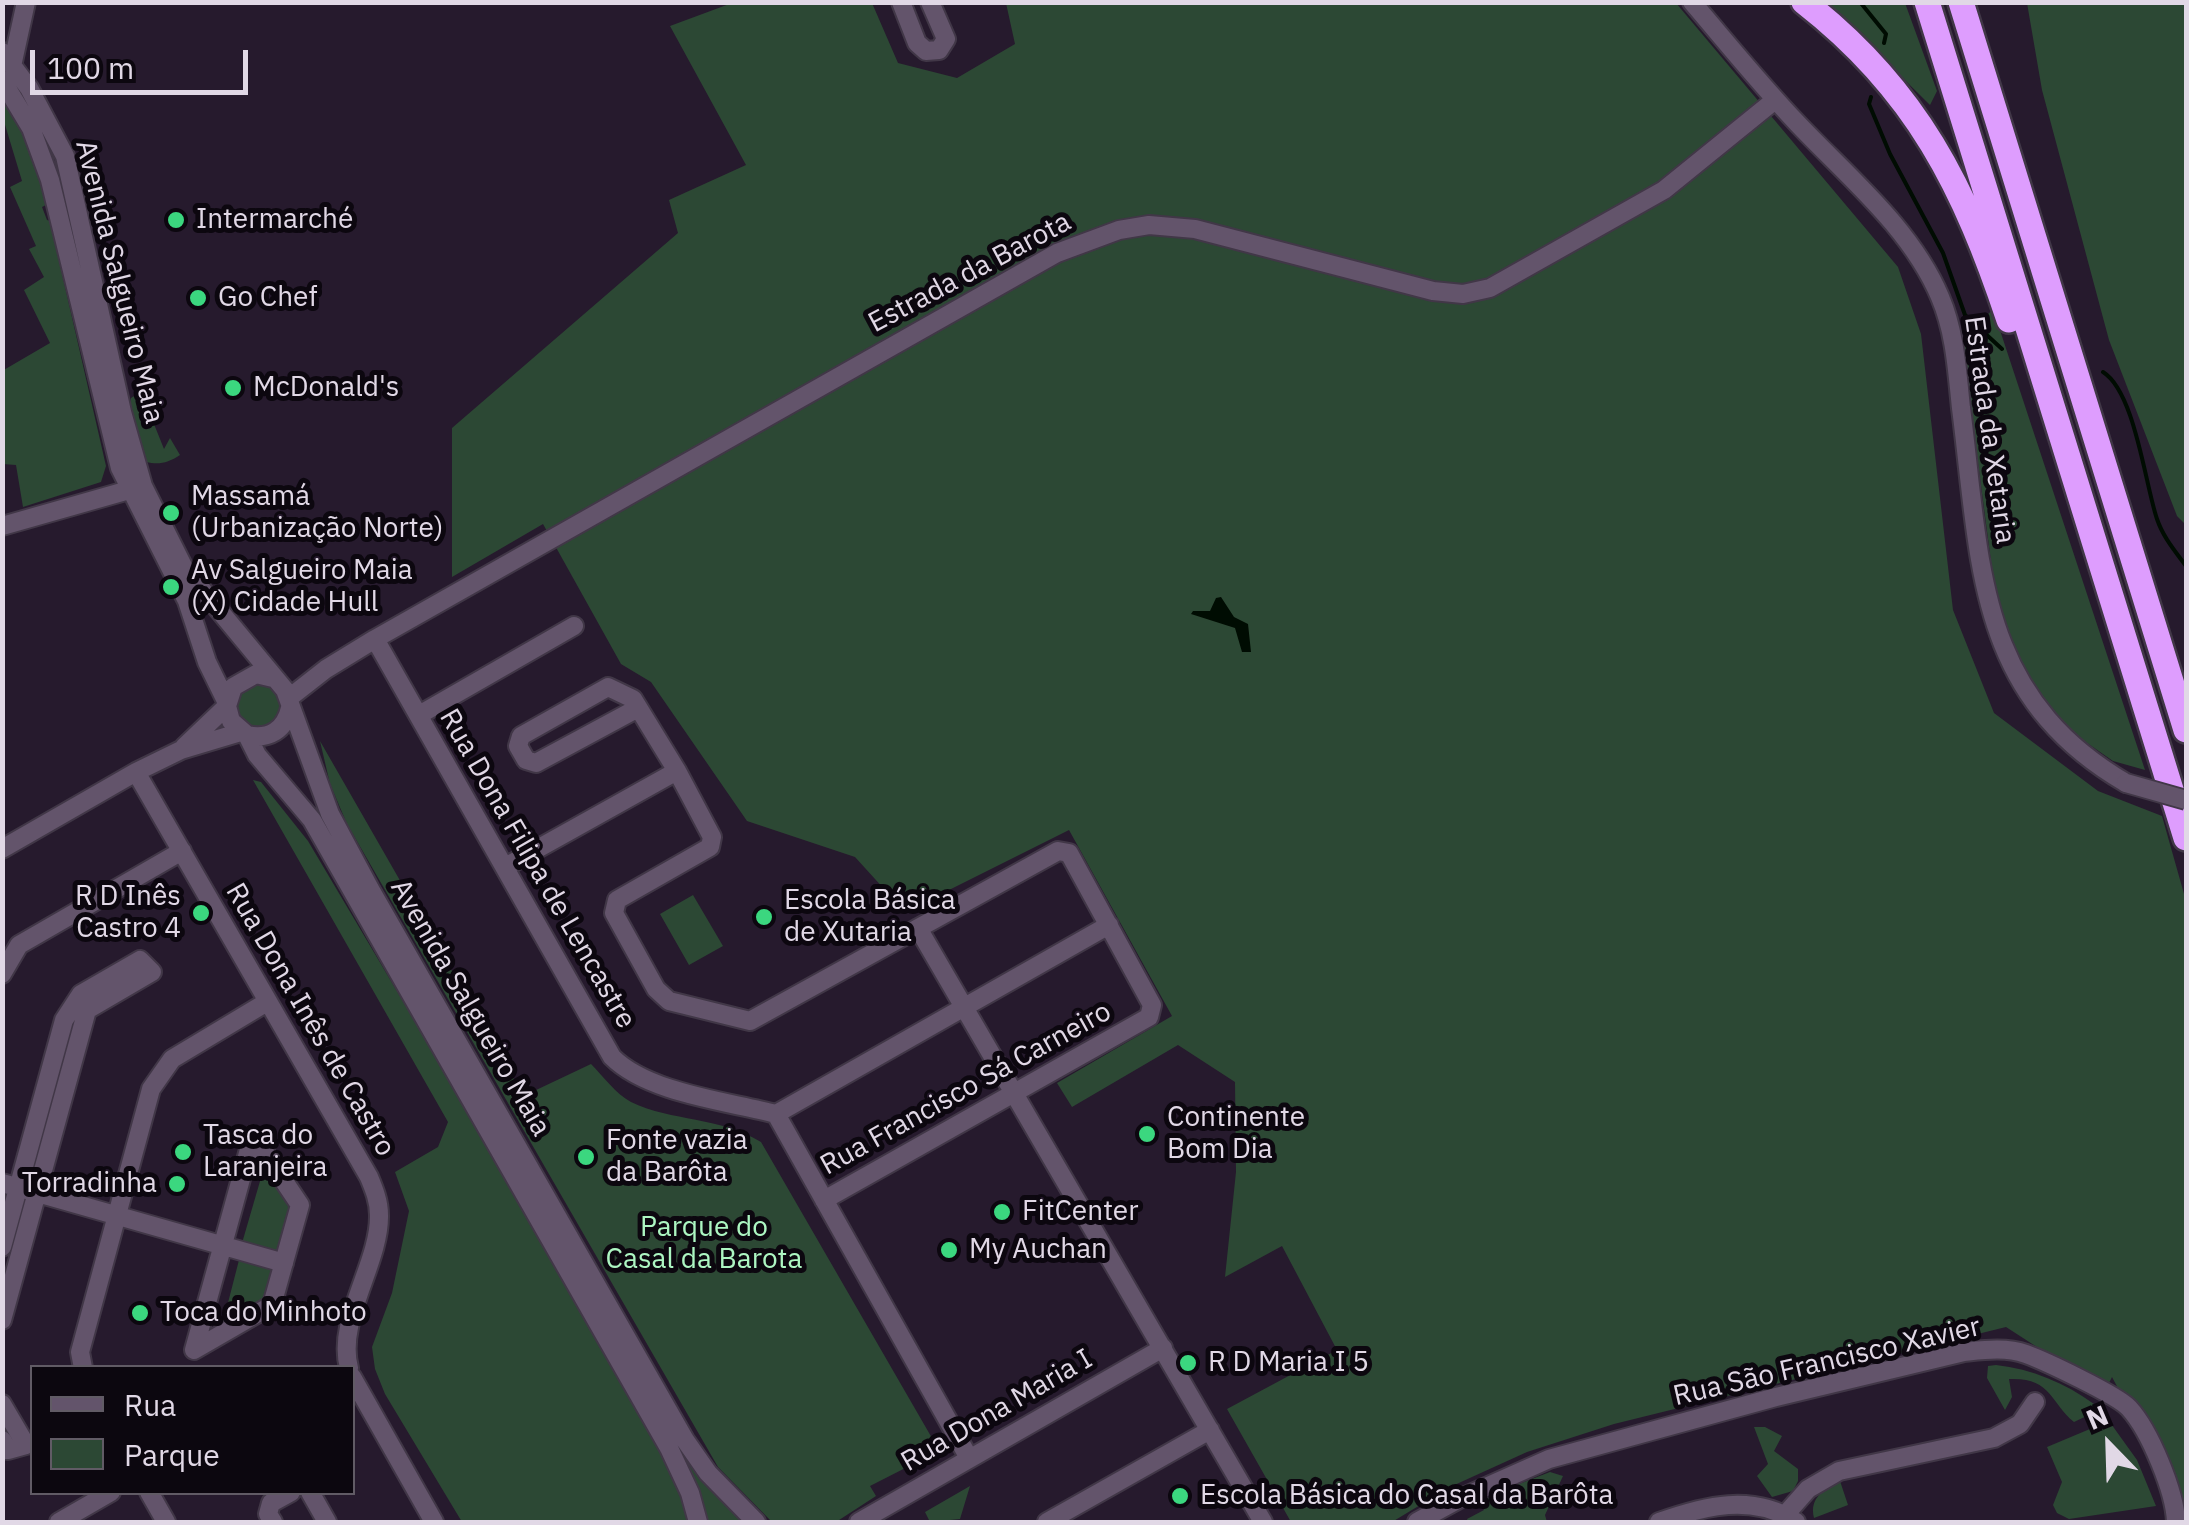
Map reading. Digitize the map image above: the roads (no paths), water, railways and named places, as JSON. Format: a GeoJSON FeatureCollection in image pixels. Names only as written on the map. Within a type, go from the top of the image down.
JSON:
{"type":"FeatureCollection","features":[{"type":"Feature","properties":{"kind":"highway"},"geometry":{"type":"LineString","coordinates":[[1804,2],[1891,82],[1936,150],[1984,254],[2032,389],[2074,476]]}},
{"type":"Feature","properties":{"kind":"highway"},"geometry":{"type":"LineString","coordinates":[[1928,2],[2186,838]]}},
{"type":"Feature","properties":{"kind":"highway"},"geometry":{"type":"LineString","coordinates":[[1961,2],[2186,730]]}},
{"type":"Feature","properties":{"kind":"highway"},"geometry":{"type":"LineString","coordinates":[[1980,2],[1993,106]]}},
{"type":"Feature","properties":{"kind":"street"},"geometry":{"type":"LineString","coordinates":[[6,66],[26,2]]}},
{"type":"Feature","properties":{"kind":"street"},"geometry":{"type":"LineString","coordinates":[[900,2],[917,43],[926,51],[940,50],[946,39],[930,2]]}},
{"type":"Feature","properties":{"kind":"street","name":"Estrada da Xetaria"},"geometry":{"type":"LineString","coordinates":[[1692,2],[1775,100],[1921,259],[1952,330],[1982,576],[1992,618],[2025,692],[2076,750],[2126,783],[2186,800]]}},
{"type":"Feature","properties":{"kind":"street","name":"Avenida Salgueiro Maia"},"geometry":{"type":"LineString","coordinates":[[6,66],[46,165],[120,468],[187,601],[231,721],[303,806],[334,856],[669,1448],[690,1493],[698,1522]]}},
{"type":"Feature","properties":{"kind":"street","name":"Avenida Salgueiro Maia"},"geometry":{"type":"LineString","coordinates":[[6,66],[48,120],[65,156],[122,412],[143,486],[184,568],[247,640],[283,692],[310,753],[330,814],[600,1293],[694,1453],[708,1473],[757,1522]]}},
{"type":"Feature","properties":{"kind":"street","name":"Estrada da Barota"},"geometry":{"type":"LineString","coordinates":[[283,692],[1056,253],[1104,234],[1150,225],[1195,229],[1433,291],[1464,294],[1490,288],[1664,190],[1775,100]]}},
{"type":"Feature","properties":{"kind":"street"},"geometry":{"type":"LineString","coordinates":[[2,526],[130,490]]}},
{"type":"Feature","properties":{"kind":"street"},"geometry":{"type":"LineString","coordinates":[[419,715],[574,626]]}},
{"type":"Feature","properties":{"kind":"street","name":"Rua Dona Filipa de Lencastre"},"geometry":{"type":"LineString","coordinates":[[375,639],[612,1057],[627,1072],[649,1081],[776,1114]]}},
{"type":"Feature","properties":{"kind":"street"},"geometry":{"type":"LineString","coordinates":[[2,849],[181,750],[244,734],[256,737],[275,732],[283,726],[283,692],[256,674],[240,680],[227,704],[181,750]]}},
{"type":"Feature","properties":{"kind":"street"},"geometry":{"type":"LineString","coordinates":[[638,708],[536,764],[526,760],[518,746],[521,736],[608,687],[633,699],[677,770],[712,837],[710,846],[617,900],[614,913],[656,989],[669,1001],[750,1021],[918,928],[1263,1522]]}},
{"type":"Feature","properties":{"kind":"street"},"geometry":{"type":"LineString","coordinates":[[505,867],[677,770]]}},
{"type":"Feature","properties":{"kind":"street","name":"Rua Dona Inês de Castro"},"geometry":{"type":"LineString","coordinates":[[136,772],[370,1177],[379,1224],[351,1326],[345,1365]]}},
{"type":"Feature","properties":{"kind":"street"},"geometry":{"type":"LineString","coordinates":[[2,974],[18,945],[182,850]]}},
{"type":"Feature","properties":{"kind":"street","name":"Rua Francisco Sá Carneiro"},"geometry":{"type":"LineString","coordinates":[[824,1200],[1149,1017],[1152,1004],[1069,853],[1058,851],[918,928]]}},
{"type":"Feature","properties":{"kind":"street"},"geometry":{"type":"LineString","coordinates":[[969,1458],[776,1114],[1110,925]]}},
{"type":"Feature","properties":{"kind":"street"},"geometry":{"type":"LineString","coordinates":[[2,1247],[10,1185],[64,1020],[81,994],[140,960],[152,972],[87,1010],[2,1320]]}},
{"type":"Feature","properties":{"kind":"street"},"geometry":{"type":"LineString","coordinates":[[82,1365],[80,1352],[151,1089],[172,1059],[267,1002]]}},
{"type":"Feature","properties":{"kind":"street"},"geometry":{"type":"LineString","coordinates":[[252,1134],[300,1205],[284,1263],[272,1305],[194,1350],[252,1134]]}},
{"type":"Feature","properties":{"kind":"street"},"geometry":{"type":"LineString","coordinates":[[10,1185],[284,1263]]}},
{"type":"Feature","properties":{"kind":"street","name":"Rua Dona Maria I"},"geometry":{"type":"LineString","coordinates":[[871,1520],[969,1458],[1162,1348]]}},
{"type":"Feature","properties":{"kind":"street","name":"Rua São Francisco Xavier"},"geometry":{"type":"LineString","coordinates":[[1417,1522],[1458,1498],[1549,1459],[1794,1392],[1964,1352],[1994,1349],[2024,1354],[2105,1391],[2129,1408],[2162,1464],[2176,1522]]}},
{"type":"Feature","properties":{"kind":"street","name":"Rua Dona Inês de Castro"},"geometry":{"type":"LineString","coordinates":[[355,1385],[434,1522]]}},
{"type":"Feature","properties":{"kind":"street"},"geometry":{"type":"LineString","coordinates":[[1659,1522],[1727,1504],[1753,1505],[1790,1519],[1808,1489],[1839,1471],[1994,1438],[2020,1424],[2035,1402]]}},
{"type":"Feature","properties":{"kind":"street"},"geometry":{"type":"LineString","coordinates":[[2,1404],[26,1445],[8,1450],[2,1440]]}},
{"type":"Feature","properties":{"kind":"street"},"geometry":{"type":"LineString","coordinates":[[1046,1522],[1210,1430]]}},
{"type":"Feature","properties":{"kind":"street"},"geometry":{"type":"LineString","coordinates":[[59,1522],[106,1495]]}},
{"type":"Feature","properties":{"kind":"street"},"geometry":{"type":"LineString","coordinates":[[151,1495],[166,1522]]}},
{"type":"Feature","properties":{"kind":"street"},"geometry":{"type":"LineString","coordinates":[[273,1522],[268,1514],[271,1503],[286,1495]]}},
{"type":"Feature","properties":{"kind":"street"},"geometry":{"type":"LineString","coordinates":[[312,1495],[327,1522]]}},
{"type":"Feature","properties":{"kind":"waterway"},"geometry":{"type":"LineString","coordinates":[[1860,2],[1886,34],[1884,43]]}},
{"type":"Feature","properties":{"kind":"waterway"},"geometry":{"type":"LineString","coordinates":[[1871,97],[1869,104],[1890,154],[1943,253],[1965,315],[2002,349]]}},
{"type":"Feature","properties":{"kind":"waterway"},"geometry":{"type":"LineString","coordinates":[[2103,372],[2114,383],[2131,418],[2160,526],[2186,566]]}},
{"type":"Feature","properties":{"kind":"place","name":"Intermarché"},"geometry":{"type":"Point","coordinates":[176,220]}},
{"type":"Feature","properties":{"kind":"place","name":"Go Chef"},"geometry":{"type":"Point","coordinates":[198,298]}},
{"type":"Feature","properties":{"kind":"place","name":"McDonald's"},"geometry":{"type":"Point","coordinates":[233,388]}},
{"type":"Feature","properties":{"kind":"place","name":"Massamá (Urbanização Norte)"},"geometry":{"type":"Point","coordinates":[171,513]}},
{"type":"Feature","properties":{"kind":"place","name":"Av Salgueiro Maia (X) Cidade Hull"},"geometry":{"type":"Point","coordinates":[171,587]}},
{"type":"Feature","properties":{"kind":"place","name":"R D Inês Castro 4"},"geometry":{"type":"Point","coordinates":[201,913]}},
{"type":"Feature","properties":{"kind":"place","name":"Escola Básica de Xutaria"},"geometry":{"type":"Point","coordinates":[764,917]}},
{"type":"Feature","properties":{"kind":"place","name":"Continente Bom Dia"},"geometry":{"type":"Point","coordinates":[1147,1134]}},
{"type":"Feature","properties":{"kind":"place","name":"Tasca do Laranjeira"},"geometry":{"type":"Point","coordinates":[183,1152]}},
{"type":"Feature","properties":{"kind":"place","name":"Fonte vazia da Barôta"},"geometry":{"type":"Point","coordinates":[586,1157]}},
{"type":"Feature","properties":{"kind":"place","name":"Torradinha"},"geometry":{"type":"Point","coordinates":[177,1184]}},
{"type":"Feature","properties":{"kind":"place","name":"FitCenter"},"geometry":{"type":"Point","coordinates":[1002,1212]}},
{"type":"Feature","properties":{"kind":"place","name":"My Auchan"},"geometry":{"type":"Point","coordinates":[949,1250]}},
{"type":"Feature","properties":{"kind":"place","name":"Toca do Minhoto"},"geometry":{"type":"Point","coordinates":[140,1313]}},
{"type":"Feature","properties":{"kind":"place","name":"R D Maria I 5"},"geometry":{"type":"Point","coordinates":[1188,1363]}},
{"type":"Feature","properties":{"kind":"place","name":"Escola Básica do Casal da Barôta"},"geometry":{"type":"Point","coordinates":[1180,1496]}},
{"type":"Feature","properties":{"kind":"park label","name":"Parque do Casal da Barota"},"geometry":{"type":"Point","coordinates":[704,1244]}}]}
